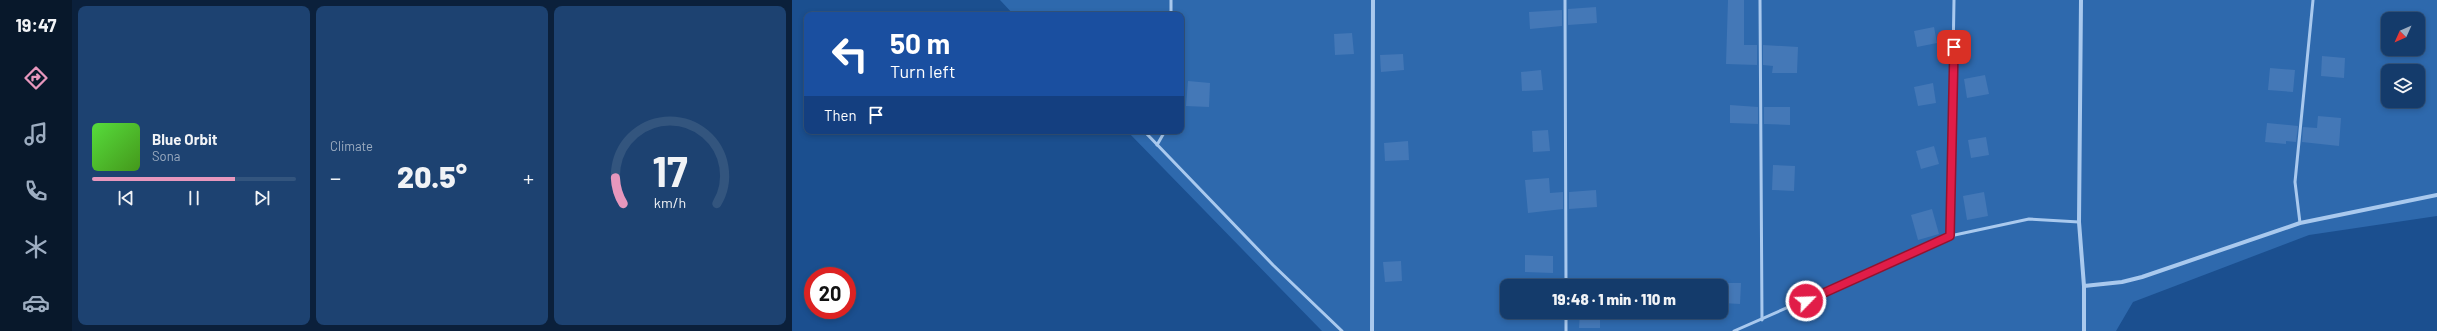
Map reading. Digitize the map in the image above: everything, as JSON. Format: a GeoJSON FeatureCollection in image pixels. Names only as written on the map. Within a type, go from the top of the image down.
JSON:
{"type":"FeatureCollection","features":[{"type":"Feature","properties":{"kind":"street"},"geometry":{"type":"LineString","coordinates":[[1372,331],[1373,0]]}},
{"type":"Feature","properties":{"kind":"street"},"geometry":{"type":"LineString","coordinates":[[2081,0],[2079,222],[2084,286],[2084,331]]}},
{"type":"Feature","properties":{"kind":"street"},"geometry":{"type":"LineString","coordinates":[[2084,286],[2122,282],[2300,223],[2437,195]]}},
{"type":"Feature","properties":{"kind":"lane"},"geometry":{"type":"LineString","coordinates":[[1171,0],[1171,12]]}},
{"type":"Feature","properties":{"kind":"lane"},"geometry":{"type":"LineString","coordinates":[[1565,0],[1566,279]]}},
{"type":"Feature","properties":{"kind":"lane"},"geometry":{"type":"LineString","coordinates":[[1760,0],[1762,320]]}},
{"type":"Feature","properties":{"kind":"lane"},"geometry":{"type":"LineString","coordinates":[[1950,236],[1954,0]]}},
{"type":"Feature","properties":{"kind":"lane"},"geometry":{"type":"LineString","coordinates":[[2300,223],[2296,182],[2313,0]]}},
{"type":"Feature","properties":{"kind":"lane"},"geometry":{"type":"LineString","coordinates":[[1147,134],[1274,266],[1342,331]]}},
{"type":"Feature","properties":{"kind":"lane"},"geometry":{"type":"LineString","coordinates":[[1157,145],[1163,134]]}},
{"type":"Feature","properties":{"kind":"lane"},"geometry":{"type":"LineString","coordinates":[[1734,331],[1762,320],[1950,236],[2029,219],[2079,222]]}},
{"type":"Feature","properties":{"kind":"lane"},"geometry":{"type":"LineString","coordinates":[[1566,319],[1566,331]]}},
{"type":"Feature","properties":{"kind":"shaded area"},"geometry":{"type":"Polygon","coordinates":[[[1000,0],[2437,0],[2437,216],[2309,235],[2133,302],[2116,331],[1322,331],[1130,134],[1184,134],[1184,12],[1011,12],[1000,0]]]}},
{"type":"Feature","properties":{"kind":"building"},"geometry":{"type":"Polygon","coordinates":[[[1728,0],[1744,0],[1744,45],[1757,45],[1757,65],[1726,64],[1728,0]]]}},
{"type":"Feature","properties":{"kind":"building"},"geometry":{"type":"Polygon","coordinates":[[[1596,7],[1597,23],[1568,25],[1568,9],[1596,7]]]}},
{"type":"Feature","properties":{"kind":"building"},"geometry":{"type":"Polygon","coordinates":[[[1562,10],[1562,26],[1530,29],[1529,12],[1562,10]]]}},
{"type":"Feature","properties":{"kind":"building"},"geometry":{"type":"Polygon","coordinates":[[[1934,27],[1937,43],[1917,47],[1914,31],[1934,27]]]}},
{"type":"Feature","properties":{"kind":"building"},"geometry":{"type":"Polygon","coordinates":[[[1352,33],[1354,54],[1335,55],[1334,34],[1352,33]]]}},
{"type":"Feature","properties":{"kind":"building"},"geometry":{"type":"Polygon","coordinates":[[[1763,45],[1798,47],[1797,73],[1772,73],[1773,66],[1763,65],[1763,45]]]}},
{"type":"Feature","properties":{"kind":"building"},"geometry":{"type":"Polygon","coordinates":[[[1403,54],[1404,70],[1381,72],[1380,55],[1403,54]]]}},
{"type":"Feature","properties":{"kind":"building"},"geometry":{"type":"Polygon","coordinates":[[[2322,56],[2345,58],[2344,78],[2321,76],[2322,56]]]}},
{"type":"Feature","properties":{"kind":"building"},"geometry":{"type":"Polygon","coordinates":[[[2270,68],[2295,70],[2293,92],[2268,90],[2270,68]]]}},
{"type":"Feature","properties":{"kind":"building"},"geometry":{"type":"Polygon","coordinates":[[[1541,70],[1543,90],[1522,91],[1521,72],[1541,70]]]}},
{"type":"Feature","properties":{"kind":"building"},"geometry":{"type":"Polygon","coordinates":[[[1985,75],[1989,94],[1967,98],[1964,79],[1985,75]]]}},
{"type":"Feature","properties":{"kind":"building"},"geometry":{"type":"Polygon","coordinates":[[[1188,81],[1210,83],[1209,107],[1186,106],[1188,81]]]}},
{"type":"Feature","properties":{"kind":"building"},"geometry":{"type":"Polygon","coordinates":[[[1933,83],[1936,103],[1918,106],[1914,87],[1933,83]]]}},
{"type":"Feature","properties":{"kind":"building"},"geometry":{"type":"Polygon","coordinates":[[[1730,105],[1758,107],[1758,124],[1730,123],[1730,105]]]}},
{"type":"Feature","properties":{"kind":"building"},"geometry":{"type":"Polygon","coordinates":[[[1764,107],[1790,107],[1790,125],[1764,124],[1764,107]]]}},
{"type":"Feature","properties":{"kind":"building"},"geometry":{"type":"Polygon","coordinates":[[[2318,116],[2341,118],[2339,146],[2302,142],[2303,127],[2317,128],[2318,116]]]}},
{"type":"Feature","properties":{"kind":"building"},"geometry":{"type":"Polygon","coordinates":[[[2267,123],[2298,126],[2296,142],[2286,141],[2286,144],[2265,142],[2267,123]]]}},
{"type":"Feature","properties":{"kind":"building"},"geometry":{"type":"Polygon","coordinates":[[[1548,130],[1550,151],[1533,152],[1532,131],[1548,130]]]}},
{"type":"Feature","properties":{"kind":"building"},"geometry":{"type":"Polygon","coordinates":[[[1986,137],[1989,155],[1971,158],[1968,140],[1986,137]]]}},
{"type":"Feature","properties":{"kind":"building"},"geometry":{"type":"Polygon","coordinates":[[[1408,141],[1409,160],[1385,161],[1384,143],[1408,141]]]}},
{"type":"Feature","properties":{"kind":"building"},"geometry":{"type":"Polygon","coordinates":[[[1934,146],[1939,164],[1921,169],[1916,151],[1934,146]]]}},
{"type":"Feature","properties":{"kind":"building"},"geometry":{"type":"Polygon","coordinates":[[[1773,165],[1795,166],[1794,191],[1772,190],[1773,165]]]}},
{"type":"Feature","properties":{"kind":"building"},"geometry":{"type":"Polygon","coordinates":[[[1549,178],[1550,193],[1563,192],[1563,209],[1528,213],[1525,180],[1549,178]]]}},
{"type":"Feature","properties":{"kind":"building"},"geometry":{"type":"Polygon","coordinates":[[[1596,190],[1597,207],[1569,209],[1569,192],[1596,190]]]}},
{"type":"Feature","properties":{"kind":"building"},"geometry":{"type":"Polygon","coordinates":[[[1984,192],[1988,216],[1967,220],[1963,196],[1984,192]]]}},
{"type":"Feature","properties":{"kind":"building"},"geometry":{"type":"Polygon","coordinates":[[[1932,209],[1939,234],[1918,240],[1911,215],[1932,209]]]}},
{"type":"Feature","properties":{"kind":"building"},"geometry":{"type":"Polygon","coordinates":[[[1525,255],[1553,256],[1553,273],[1525,272],[1525,255]]]}},
{"type":"Feature","properties":{"kind":"building"},"geometry":{"type":"Polygon","coordinates":[[[1401,261],[1402,281],[1385,282],[1383,262],[1401,261]]]}},
{"type":"Feature","properties":{"kind":"building"},"geometry":{"type":"Polygon","coordinates":[[[1728,283],[1741,283],[1740,304],[1728,303],[1728,283]]]}},
{"type":"Feature","properties":{"kind":"building"},"geometry":{"type":"Polygon","coordinates":[[[1580,319],[1600,319],[1600,328],[1579,328],[1580,319]]]}},
{"type":"Feature","properties":{"kind":"route"},"geometry":{"type":"LineString","coordinates":[[1806,301],[1950,236],[1954,47]]}}]}
